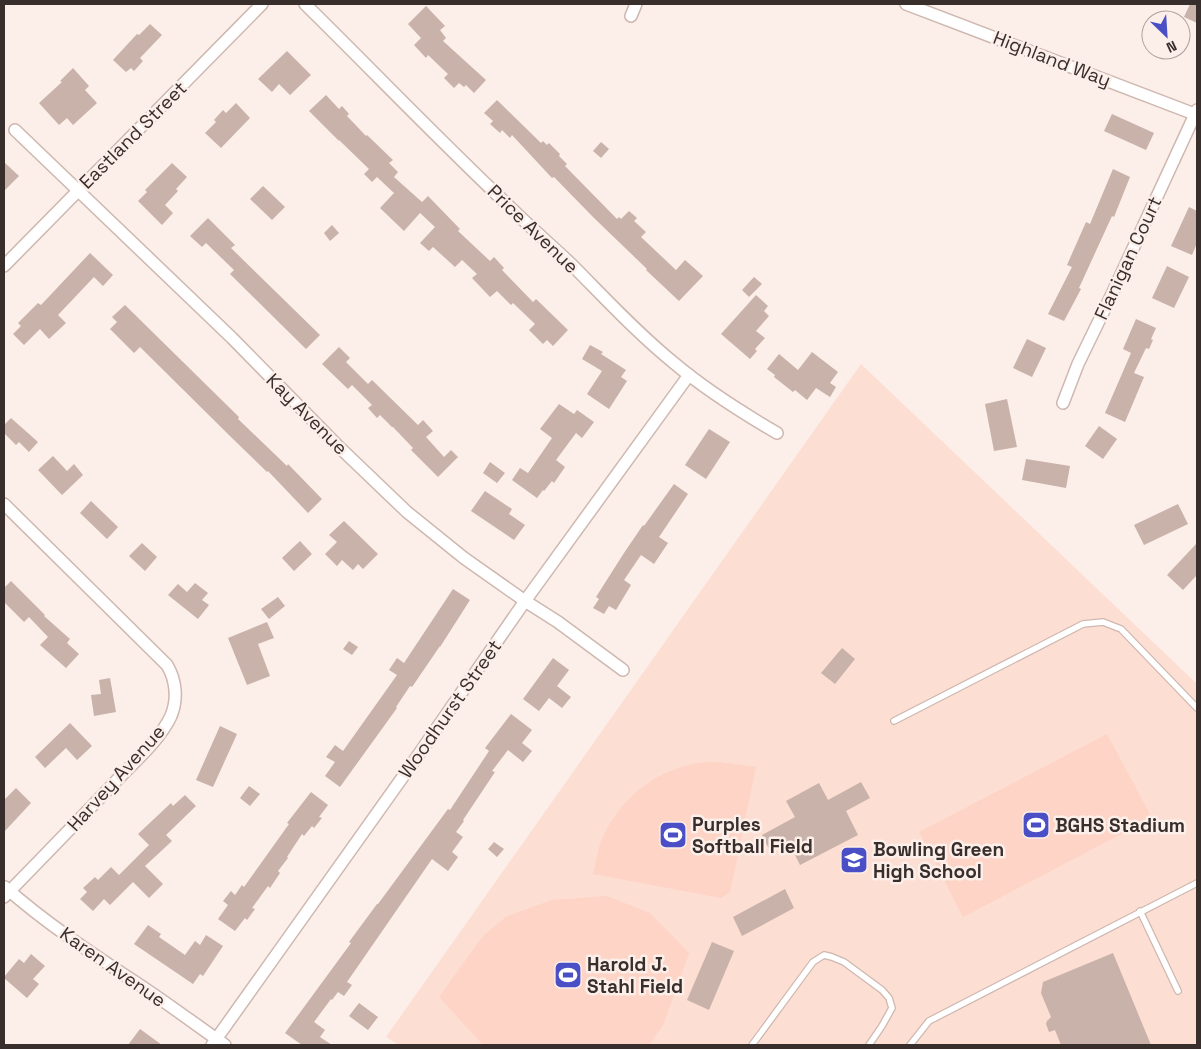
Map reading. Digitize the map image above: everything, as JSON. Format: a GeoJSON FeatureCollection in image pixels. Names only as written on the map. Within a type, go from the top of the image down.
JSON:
{"type":"FeatureCollection","features":[{"type":"Feature","properties":{"kind":"street","name":"Eastland Street"},"geometry":{"type":"LineString","coordinates":[[4,266],[262,4]]}},
{"type":"Feature","properties":{"kind":"street","name":"Price Avenue"},"geometry":{"type":"LineString","coordinates":[[305,4],[505,203],[664,354],[689,375],[731,405],[777,433]]}},
{"type":"Feature","properties":{"kind":"street"},"geometry":{"type":"LineString","coordinates":[[630,16],[636,4]]}},
{"type":"Feature","properties":{"kind":"street","name":"Highland Way"},"geometry":{"type":"LineString","coordinates":[[906,4],[1197,113]]}},
{"type":"Feature","properties":{"kind":"street","name":"Flanigan Court"},"geometry":{"type":"LineString","coordinates":[[1063,402],[1078,364],[1197,113]]}},
{"type":"Feature","properties":{"kind":"street","name":"Kay Avenue"},"geometry":{"type":"LineString","coordinates":[[15,130],[232,338],[337,446],[407,512],[464,558],[558,622],[623,670]]}},
{"type":"Feature","properties":{"kind":"street","name":"Woodhurst Street"},"geometry":{"type":"LineString","coordinates":[[218,1043],[525,601],[689,375]]}},
{"type":"Feature","properties":{"kind":"street","name":"Harvey Avenue"},"geometry":{"type":"LineString","coordinates":[[4,504],[167,665],[175,685],[175,700],[172,714],[158,736],[75,825],[6,892]]}},
{"type":"Feature","properties":{"kind":"street","name":"Karen Avenue"},"geometry":{"type":"LineString","coordinates":[[6,892],[87,950],[151,992],[218,1043]]}},
{"type":"Feature","properties":{"kind":"lane"},"geometry":{"type":"LineString","coordinates":[[894,721],[1083,624],[1102,622],[1121,629],[1197,708]]}},
{"type":"Feature","properties":{"kind":"lane"},"geometry":{"type":"LineString","coordinates":[[910,1045],[929,1021],[1197,883]]}},
{"type":"Feature","properties":{"kind":"lane"},"geometry":{"type":"LineString","coordinates":[[1140,911],[1178,991]]}},
{"type":"Feature","properties":{"kind":"lane"},"geometry":{"type":"LineString","coordinates":[[752,1045],[812,962],[824,956],[844,962],[882,990],[889,998],[892,1008],[869,1045]]}},
{"type":"Feature","properties":{"kind":"shaded area","name":"Bowling Green High School"},"geometry":{"type":"Polygon","coordinates":[[[861,364],[1197,684],[1197,1045],[399,1045],[386,1037],[861,364]]]}},
{"type":"Feature","properties":{"kind":"shaded area","name":"BGHS Stadium"},"geometry":{"type":"Polygon","coordinates":[[[1107,734],[1152,818],[963,917],[919,832],[1107,734]]]}},
{"type":"Feature","properties":{"kind":"shaded area","name":"Purples Softball Field"},"geometry":{"type":"Polygon","coordinates":[[[720,762],[756,767],[730,892],[721,898],[593,874],[600,844],[607,829],[615,815],[636,792],[649,782],[677,768],[696,763],[720,762]]]}},
{"type":"Feature","properties":{"kind":"shaded area","name":"Harold J. Stahl Field"},"geometry":{"type":"Polygon","coordinates":[[[607,896],[650,913],[689,953],[663,1025],[649,1045],[483,1045],[439,997],[483,936],[507,916],[552,900],[607,896]]]}},
{"type":"Feature","properties":{"kind":"building"},"geometry":{"type":"Polygon","coordinates":[[[1190,4],[1197,4],[1197,23],[1191,20],[1191,10],[1187,10],[1190,4]]]}},
{"type":"Feature","properties":{"kind":"building"},"geometry":{"type":"Polygon","coordinates":[[[426,6],[445,26],[440,30],[446,38],[443,41],[486,80],[474,93],[466,85],[464,87],[459,83],[454,88],[444,78],[448,74],[428,55],[426,58],[414,45],[421,38],[408,24],[426,6]]]}},
{"type":"Feature","properties":{"kind":"building"},"geometry":{"type":"Polygon","coordinates":[[[150,24],[162,35],[140,58],[143,61],[134,71],[131,68],[126,72],[113,60],[137,34],[139,35],[150,24]]]}},
{"type":"Feature","properties":{"kind":"building"},"geometry":{"type":"Polygon","coordinates":[[[287,51],[311,75],[290,95],[279,84],[272,92],[258,79],[287,51]]]}},
{"type":"Feature","properties":{"kind":"building"},"geometry":{"type":"Polygon","coordinates":[[[73,68],[89,86],[85,90],[97,103],[73,125],[67,118],[59,125],[39,103],[62,82],[60,81],[73,68]]]}},
{"type":"Feature","properties":{"kind":"building"},"geometry":{"type":"Polygon","coordinates":[[[326,95],[339,109],[342,106],[349,114],[347,116],[393,160],[389,163],[398,172],[394,177],[422,202],[428,196],[460,229],[458,231],[490,261],[494,257],[504,268],[502,270],[533,302],[536,299],[568,330],[553,346],[547,340],[543,344],[529,330],[535,324],[513,303],[511,305],[497,291],[490,297],[472,278],[477,274],[462,260],[455,267],[433,247],[429,251],[420,243],[435,227],[420,213],[404,231],[380,208],[394,193],[377,177],[372,182],[364,174],[369,169],[309,111],[326,95]]]}},
{"type":"Feature","properties":{"kind":"building"},"geometry":{"type":"Polygon","coordinates":[[[497,100],[541,143],[543,141],[547,145],[549,143],[567,164],[565,166],[617,219],[619,217],[621,219],[629,211],[637,218],[634,221],[646,232],[641,237],[676,270],[685,260],[703,276],[679,301],[554,177],[552,178],[512,135],[510,138],[502,130],[500,133],[490,124],[493,121],[484,113],[497,100]]]}},
{"type":"Feature","properties":{"kind":"building"},"geometry":{"type":"Polygon","coordinates":[[[236,103],[250,118],[221,148],[205,133],[216,122],[214,120],[223,110],[226,113],[236,103]]]}},
{"type":"Feature","properties":{"kind":"building"},"geometry":{"type":"Polygon","coordinates":[[[1112,114],[1154,133],[1146,150],[1104,131],[1112,114]]]}},
{"type":"Feature","properties":{"kind":"building"},"geometry":{"type":"Polygon","coordinates":[[[601,142],[609,149],[601,158],[593,151],[601,142]]]}},
{"type":"Feature","properties":{"kind":"building"},"geometry":{"type":"Polygon","coordinates":[[[4,162],[19,176],[4,191],[4,162]]]}},
{"type":"Feature","properties":{"kind":"building"},"geometry":{"type":"Polygon","coordinates":[[[172,163],[187,177],[176,189],[178,191],[165,205],[173,213],[162,225],[138,201],[147,192],[145,190],[172,163]]]}},
{"type":"Feature","properties":{"kind":"building"},"geometry":{"type":"Polygon","coordinates":[[[1113,169],[1130,177],[1114,217],[1112,216],[1079,288],[1081,289],[1064,321],[1048,314],[1072,267],[1067,265],[1086,222],[1090,224],[1113,169]]]}},
{"type":"Feature","properties":{"kind":"building"},"geometry":{"type":"Polygon","coordinates":[[[263,186],[285,207],[272,220],[250,199],[263,186]]]}},
{"type":"Feature","properties":{"kind":"building"},"geometry":{"type":"Polygon","coordinates":[[[1189,207],[1197,211],[1197,243],[1192,255],[1171,246],[1189,207]]]}},
{"type":"Feature","properties":{"kind":"building"},"geometry":{"type":"Polygon","coordinates":[[[208,218],[235,245],[231,248],[320,335],[306,349],[230,274],[234,270],[206,243],[202,247],[190,236],[208,218]]]}},
{"type":"Feature","properties":{"kind":"building"},"geometry":{"type":"Polygon","coordinates":[[[332,225],[339,233],[330,241],[324,233],[332,225]]]}},
{"type":"Feature","properties":{"kind":"building"},"geometry":{"type":"Polygon","coordinates":[[[90,253],[113,275],[103,286],[94,277],[58,315],[66,323],[49,339],[40,329],[24,345],[13,334],[21,326],[18,323],[38,303],[41,305],[90,253]]]}},
{"type":"Feature","properties":{"kind":"building"},"geometry":{"type":"Polygon","coordinates":[[[1167,266],[1189,277],[1174,308],[1152,298],[1167,266]]]}},
{"type":"Feature","properties":{"kind":"building"},"geometry":{"type":"Polygon","coordinates":[[[754,277],[762,284],[749,297],[742,290],[754,277]]]}},
{"type":"Feature","properties":{"kind":"building"},"geometry":{"type":"Polygon","coordinates":[[[756,295],[768,306],[764,311],[769,316],[756,331],[765,338],[755,349],[757,351],[750,359],[721,334],[756,295]]]}},
{"type":"Feature","properties":{"kind":"building"},"geometry":{"type":"Polygon","coordinates":[[[125,305],[239,417],[238,419],[287,466],[288,464],[322,499],[308,513],[268,471],[140,347],[134,353],[110,329],[117,322],[112,317],[125,305]]]}},
{"type":"Feature","properties":{"kind":"building"},"geometry":{"type":"Polygon","coordinates":[[[1136,319],[1156,328],[1149,349],[1146,348],[1134,373],[1144,377],[1125,422],[1105,413],[1131,353],[1123,349],[1136,319]]]}},
{"type":"Feature","properties":{"kind":"building"},"geometry":{"type":"Polygon","coordinates":[[[1027,339],[1046,348],[1032,377],[1013,368],[1027,339]]]}},
{"type":"Feature","properties":{"kind":"building"},"geometry":{"type":"Polygon","coordinates":[[[590,345],[603,352],[601,354],[626,370],[621,377],[627,381],[609,409],[587,394],[602,371],[582,359],[590,345]]]}},
{"type":"Feature","properties":{"kind":"building"},"geometry":{"type":"Polygon","coordinates":[[[339,347],[350,358],[346,362],[368,384],[372,380],[418,425],[423,420],[433,431],[426,437],[444,457],[451,450],[458,457],[438,477],[411,450],[413,448],[393,427],[380,415],[377,418],[368,408],[372,405],[352,385],[348,389],[322,364],[339,347]]]}},
{"type":"Feature","properties":{"kind":"building"},"geometry":{"type":"Polygon","coordinates":[[[812,352],[838,372],[830,383],[836,387],[830,397],[816,388],[807,400],[795,390],[793,392],[767,369],[779,354],[798,370],[812,352]]]}},
{"type":"Feature","properties":{"kind":"building"},"geometry":{"type":"Polygon","coordinates":[[[1007,399],[1017,447],[994,451],[985,404],[1007,399]]]}},
{"type":"Feature","properties":{"kind":"building"},"geometry":{"type":"Polygon","coordinates":[[[559,404],[574,414],[577,410],[594,422],[582,438],[576,433],[556,460],[565,467],[554,483],[552,481],[537,498],[512,480],[520,468],[528,473],[552,438],[540,429],[559,404]]]}},
{"type":"Feature","properties":{"kind":"building"},"geometry":{"type":"Polygon","coordinates":[[[11,418],[38,442],[29,452],[19,442],[16,445],[4,433],[4,425],[11,418]]]}},
{"type":"Feature","properties":{"kind":"building"},"geometry":{"type":"Polygon","coordinates":[[[1099,426],[1117,439],[1103,459],[1085,446],[1099,426]]]}},
{"type":"Feature","properties":{"kind":"building"},"geometry":{"type":"Polygon","coordinates":[[[709,429],[730,442],[706,479],[685,465],[709,429]]]}},
{"type":"Feature","properties":{"kind":"building"},"geometry":{"type":"Polygon","coordinates":[[[53,456],[67,471],[74,464],[83,475],[62,495],[38,470],[53,456]]]}},
{"type":"Feature","properties":{"kind":"building"},"geometry":{"type":"Polygon","coordinates":[[[1026,459],[1070,466],[1066,488],[1022,480],[1026,459]]]}},
{"type":"Feature","properties":{"kind":"building"},"geometry":{"type":"Polygon","coordinates":[[[490,462],[505,473],[497,483],[483,473],[490,462]]]}},
{"type":"Feature","properties":{"kind":"building"},"geometry":{"type":"Polygon","coordinates":[[[674,484],[688,494],[659,537],[668,543],[654,564],[641,555],[624,580],[631,585],[616,610],[609,606],[604,614],[593,608],[599,599],[596,597],[624,553],[674,484]]]}},
{"type":"Feature","properties":{"kind":"building"},"geometry":{"type":"Polygon","coordinates":[[[485,491],[512,509],[509,514],[525,525],[514,540],[471,511],[485,491]]]}},
{"type":"Feature","properties":{"kind":"building"},"geometry":{"type":"Polygon","coordinates":[[[91,501],[118,527],[107,539],[80,513],[91,501]]]}},
{"type":"Feature","properties":{"kind":"building"},"geometry":{"type":"Polygon","coordinates":[[[1178,504],[1188,524],[1144,545],[1134,525],[1178,504]]]}},
{"type":"Feature","properties":{"kind":"building"},"geometry":{"type":"Polygon","coordinates":[[[344,521],[378,554],[363,569],[358,564],[353,570],[342,560],[337,566],[325,554],[337,542],[329,535],[344,521]]]}},
{"type":"Feature","properties":{"kind":"building"},"geometry":{"type":"Polygon","coordinates":[[[300,541],[312,554],[294,571],[282,558],[300,541]]]}},
{"type":"Feature","properties":{"kind":"building"},"geometry":{"type":"Polygon","coordinates":[[[142,543],[157,557],[145,571],[129,556],[142,543]]]}},
{"type":"Feature","properties":{"kind":"building"},"geometry":{"type":"Polygon","coordinates":[[[1197,543],[1197,575],[1183,590],[1167,575],[1197,543]]]}},
{"type":"Feature","properties":{"kind":"building"},"geometry":{"type":"Polygon","coordinates":[[[11,581],[44,616],[70,639],[67,643],[79,654],[66,668],[40,645],[48,637],[29,617],[24,622],[4,602],[4,588],[11,581]]]}},
{"type":"Feature","properties":{"kind":"building"},"geometry":{"type":"Polygon","coordinates":[[[195,583],[208,593],[202,600],[209,605],[198,619],[168,595],[178,584],[187,592],[195,583]]]}},
{"type":"Feature","properties":{"kind":"building"},"geometry":{"type":"Polygon","coordinates":[[[453,589],[470,600],[440,647],[412,687],[410,686],[397,708],[340,787],[325,776],[335,762],[326,757],[335,745],[343,751],[397,675],[389,670],[397,658],[404,663],[453,589]]]}},
{"type":"Feature","properties":{"kind":"building"},"geometry":{"type":"Polygon","coordinates":[[[278,597],[285,606],[269,619],[261,609],[278,597]]]}},
{"type":"Feature","properties":{"kind":"building"},"geometry":{"type":"Polygon","coordinates":[[[267,622],[274,638],[258,644],[270,676],[247,685],[228,638],[267,622]]]}},
{"type":"Feature","properties":{"kind":"building"},"geometry":{"type":"Polygon","coordinates":[[[349,641],[358,647],[352,655],[343,649],[349,641]]]}},
{"type":"Feature","properties":{"kind":"building"},"geometry":{"type":"Polygon","coordinates":[[[842,648],[855,659],[835,684],[821,673],[842,648]]]}},
{"type":"Feature","properties":{"kind":"building"},"geometry":{"type":"Polygon","coordinates":[[[553,658],[569,670],[557,686],[571,697],[562,708],[549,698],[539,711],[523,699],[553,658]]]}},
{"type":"Feature","properties":{"kind":"building"},"geometry":{"type":"Polygon","coordinates":[[[110,678],[116,712],[94,716],[91,695],[101,694],[99,680],[110,678]]]}},
{"type":"Feature","properties":{"kind":"building"},"geometry":{"type":"Polygon","coordinates":[[[511,714],[532,730],[522,743],[532,751],[523,762],[508,750],[492,771],[495,772],[456,832],[463,837],[452,852],[458,857],[448,871],[432,859],[347,982],[352,985],[344,996],[338,992],[314,1022],[325,1030],[320,1037],[332,1045],[302,1045],[285,1033],[377,904],[448,809],[450,810],[489,751],[485,748],[511,714]]]}},
{"type":"Feature","properties":{"kind":"building"},"geometry":{"type":"Polygon","coordinates":[[[70,723],[92,746],[77,760],[66,748],[45,768],[35,757],[70,723]]]}},
{"type":"Feature","properties":{"kind":"building"},"geometry":{"type":"Polygon","coordinates":[[[220,726],[237,734],[213,787],[196,780],[220,726]]]}},
{"type":"Feature","properties":{"kind":"building"},"geometry":{"type":"Polygon","coordinates":[[[861,782],[870,798],[846,811],[858,835],[800,865],[788,841],[770,851],[762,835],[795,817],[786,801],[819,783],[828,800],[861,782]]]}},
{"type":"Feature","properties":{"kind":"building"},"geometry":{"type":"Polygon","coordinates":[[[249,786],[260,794],[250,806],[240,798],[249,786]]]}},
{"type":"Feature","properties":{"kind":"building"},"geometry":{"type":"Polygon","coordinates":[[[16,788],[31,803],[4,832],[4,800],[16,788]]]}},
{"type":"Feature","properties":{"kind":"building"},"geometry":{"type":"Polygon","coordinates":[[[311,792],[328,805],[319,817],[322,818],[304,836],[302,834],[278,871],[280,873],[270,888],[268,886],[252,908],[255,909],[247,920],[245,918],[235,931],[218,919],[228,905],[223,901],[231,891],[235,895],[242,885],[244,887],[289,824],[287,823],[311,792]]]}},
{"type":"Feature","properties":{"kind":"building"},"geometry":{"type":"Polygon","coordinates":[[[185,795],[196,806],[166,835],[172,841],[145,866],[163,884],[149,898],[133,882],[110,905],[104,899],[93,911],[80,899],[87,892],[83,888],[95,877],[98,880],[111,867],[119,875],[149,845],[138,834],[171,803],[173,806],[185,795]]]}},
{"type":"Feature","properties":{"kind":"building"},"geometry":{"type":"Polygon","coordinates":[[[494,842],[504,849],[497,857],[488,849],[494,842]]]}},
{"type":"Feature","properties":{"kind":"building"},"geometry":{"type":"Polygon","coordinates":[[[785,889],[794,908],[742,936],[733,917],[785,889]]]}},
{"type":"Feature","properties":{"kind":"building"},"geometry":{"type":"Polygon","coordinates":[[[148,925],[161,934],[159,937],[185,955],[195,941],[200,945],[206,935],[223,946],[203,976],[200,974],[193,984],[134,944],[148,925]]]}},
{"type":"Feature","properties":{"kind":"building"},"geometry":{"type":"Polygon","coordinates":[[[712,942],[734,951],[709,1010],[687,1000],[712,942]]]}},
{"type":"Feature","properties":{"kind":"building"},"geometry":{"type":"Polygon","coordinates":[[[1113,953],[1151,1045],[1061,1045],[1055,1030],[1049,1032],[1046,1024],[1051,1017],[1041,993],[1043,982],[1113,953]]]}},
{"type":"Feature","properties":{"kind":"building"},"geometry":{"type":"Polygon","coordinates":[[[31,954],[45,966],[33,979],[39,984],[27,998],[4,977],[19,959],[24,963],[31,954]]]}},
{"type":"Feature","properties":{"kind":"building"},"geometry":{"type":"Polygon","coordinates":[[[359,1003],[378,1017],[368,1030],[349,1016],[359,1003]]]}},
{"type":"Feature","properties":{"kind":"building"},"geometry":{"type":"Polygon","coordinates":[[[140,1029],[162,1045],[128,1045],[140,1029]]]}},
{"type":"Feature","properties":{"kind":"place","name":"BGHS Stadium"},"geometry":{"type":"Point","coordinates":[1036,825]}},
{"type":"Feature","properties":{"kind":"place","name":"Purples Softball Field"},"geometry":{"type":"Point","coordinates":[673,835]}},
{"type":"Feature","properties":{"kind":"place","name":"Bowling Green High School"},"geometry":{"type":"Point","coordinates":[854,860]}},
{"type":"Feature","properties":{"kind":"place","name":"Harold J. Stahl Field"},"geometry":{"type":"Point","coordinates":[568,975]}}]}
